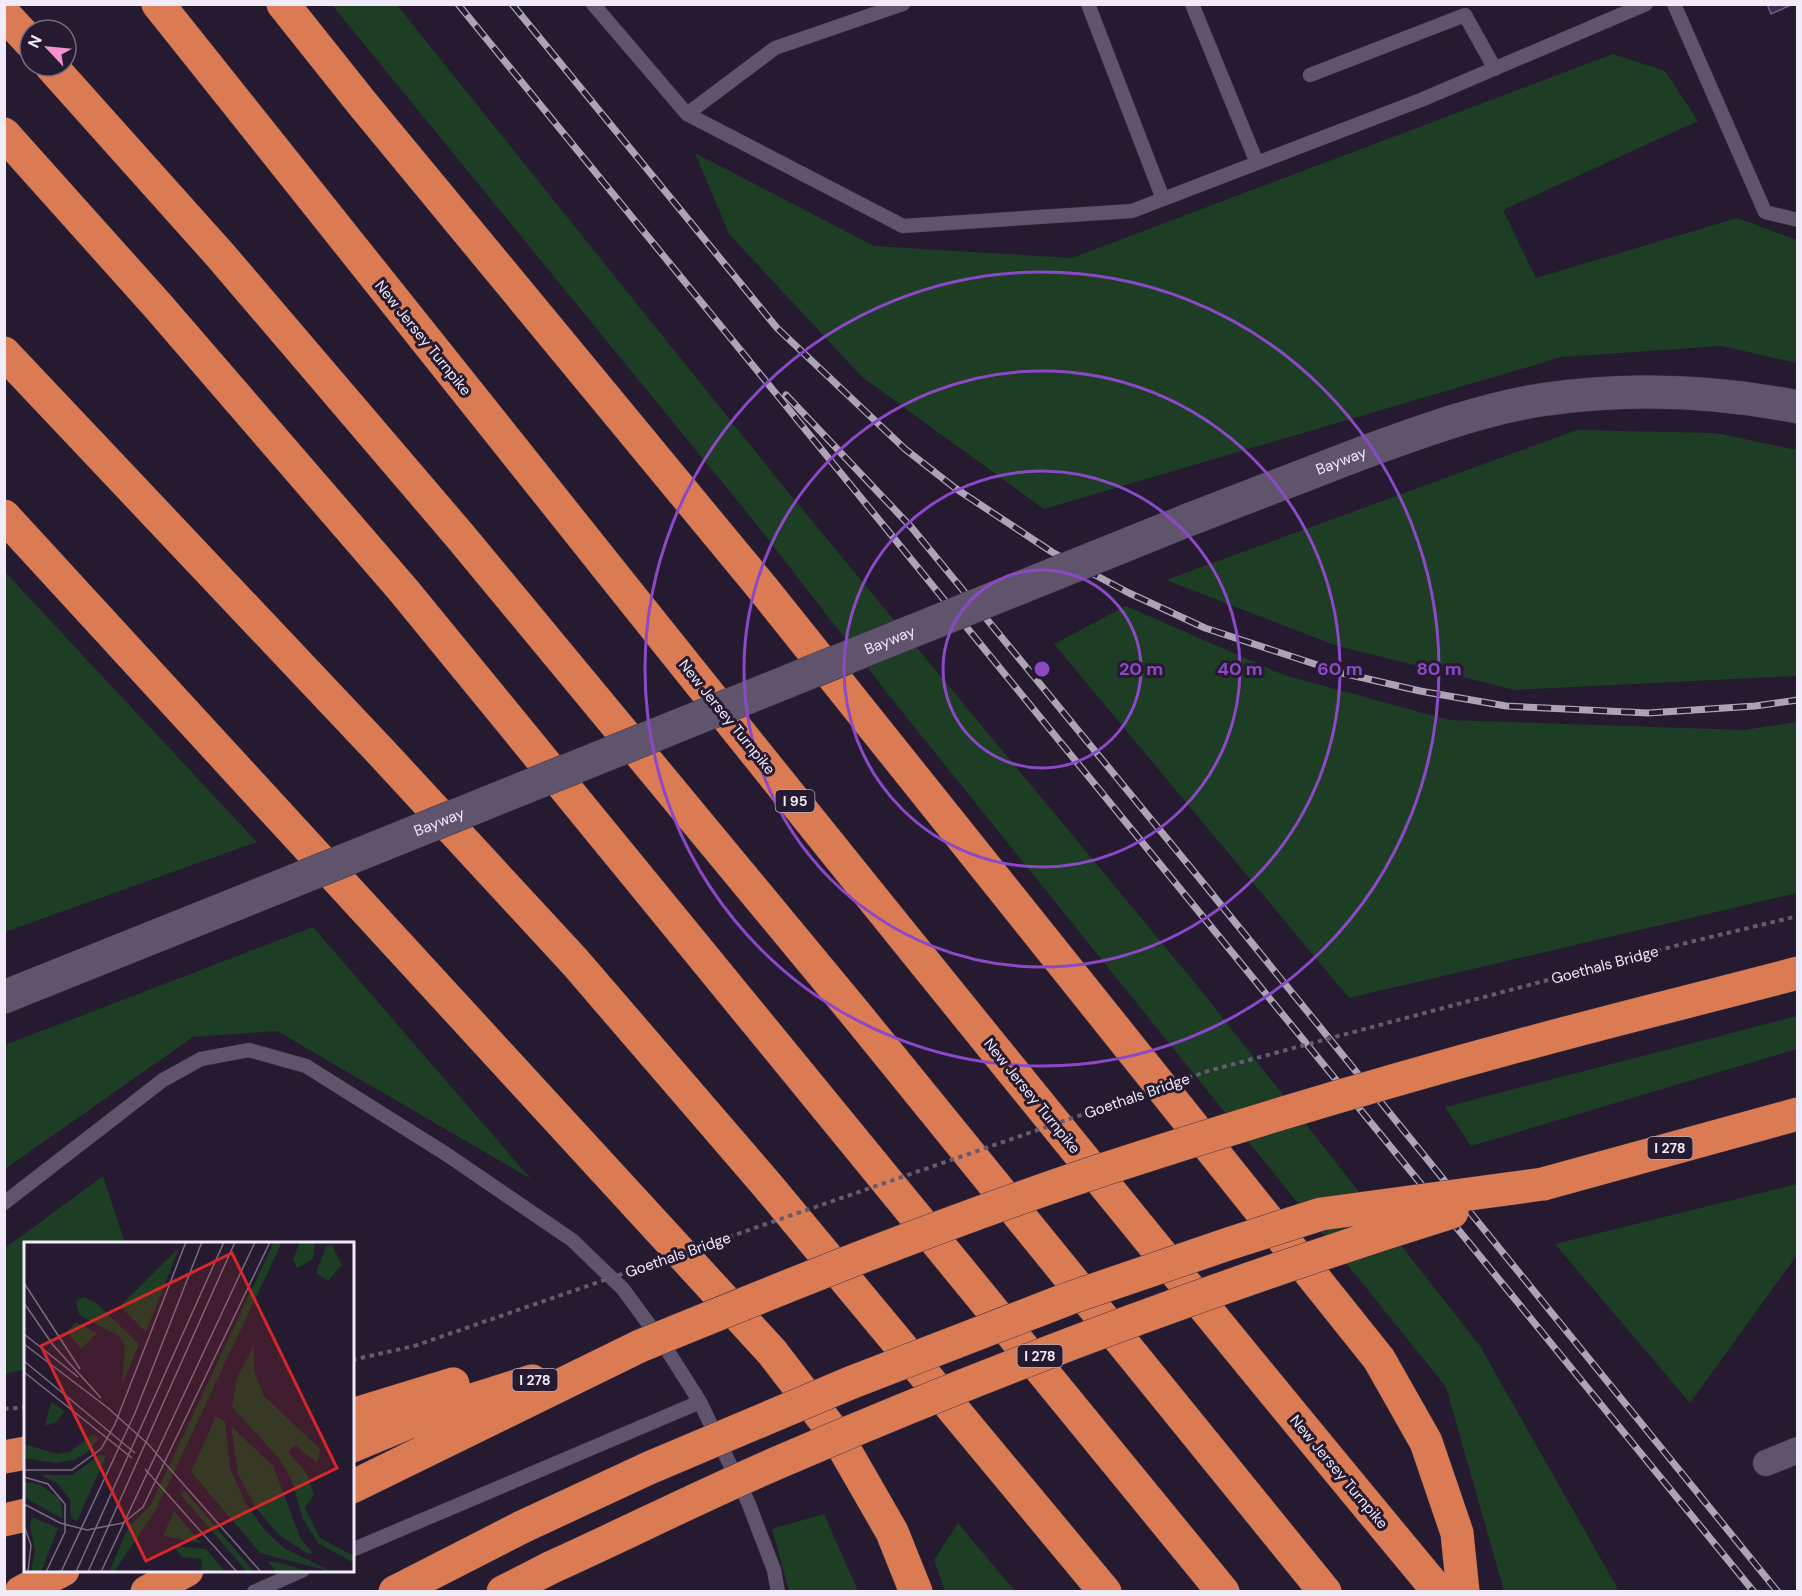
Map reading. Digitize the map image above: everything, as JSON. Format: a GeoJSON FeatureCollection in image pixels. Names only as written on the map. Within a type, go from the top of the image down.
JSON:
{"type":"FeatureCollection","features":[{"type":"Feature","properties":{"kind":"highway","name":"New Jersey Turnpike"},"geometry":{"type":"LineString","coordinates":[[158,4],[307,194],[938,979],[1239,1351],[1439,1592]]}},
{"type":"Feature","properties":{"kind":"highway"},"geometry":{"type":"LineString","coordinates":[[283,4],[361,102],[764,590],[1379,1359],[1426,1442],[1457,1533],[1462,1592]]}},
{"type":"Feature","properties":{"kind":"highway"},"geometry":{"type":"LineString","coordinates":[[4,14],[18,29]]}},
{"type":"Feature","properties":{"kind":"highway"},"geometry":{"type":"LineString","coordinates":[[62,78],[221,256],[460,536],[855,1013],[1325,1592]]}},
{"type":"Feature","properties":{"kind":"highway"},"geometry":{"type":"LineString","coordinates":[[4,134],[158,306],[404,591],[1223,1592]]}},
{"type":"Feature","properties":{"kind":"highway"},"geometry":{"type":"LineString","coordinates":[[4,353],[381,752],[575,962],[775,1194],[1105,1592]]}},
{"type":"Feature","properties":{"kind":"highway"},"geometry":{"type":"LineString","coordinates":[[4,516],[772,1352],[838,1438],[892,1532],[916,1592]]}},
{"type":"Feature","properties":{"kind":"highway"},"geometry":{"type":"LineString","coordinates":[[354,1486],[640,1346],[1019,1198],[1170,1148],[1404,1078],[1528,1043],[1797,973]]}},
{"type":"Feature","properties":{"kind":"highway","name":"I 278"},"geometry":{"type":"LineString","coordinates":[[503,1592],[552,1567],[810,1449],[928,1400],[1151,1313],[1328,1251],[1543,1184],[1797,1114]]}},
{"type":"Feature","properties":{"kind":"highway"},"geometry":{"type":"LineString","coordinates":[[395,1592],[522,1527],[649,1468],[850,1383],[1070,1298],[1321,1214],[1543,1184]]}},
{"type":"Feature","properties":{"kind":"highway"},"geometry":{"type":"LineString","coordinates":[[354,1445],[424,1403],[442,1386],[640,1346]]}},
{"type":"Feature","properties":{"kind":"highway"},"geometry":{"type":"LineString","coordinates":[[354,1398],[424,1403]]}},
{"type":"Feature","properties":{"kind":"highway"},"geometry":{"type":"LineString","coordinates":[[354,1415],[424,1403]]}},
{"type":"Feature","properties":{"kind":"highway"},"geometry":{"type":"LineString","coordinates":[[4,1457],[24,1453]]}},
{"type":"Feature","properties":{"kind":"highway"},"geometry":{"type":"LineString","coordinates":[[4,1520],[24,1515]]}},
{"type":"Feature","properties":{"kind":"highway"},"geometry":{"type":"LineString","coordinates":[[21,1592],[59,1572]]}},
{"type":"Feature","properties":{"kind":"highway"},"geometry":{"type":"LineString","coordinates":[[147,1592],[183,1572]]}},
{"type":"Feature","properties":{"kind":"street","name":"Bayway"},"geometry":{"type":"LineString","coordinates":[[4,997],[1188,520],[1402,438],[1470,416],[1539,400],[1609,392],[1681,391],[1751,398],[1797,407]]}},
{"type":"Feature","properties":{"kind":"street"},"geometry":{"type":"LineString","coordinates":[[1766,1463],[1797,1450]]}},
{"type":"Feature","properties":{"kind":"lane"},"geometry":{"type":"LineString","coordinates":[[593,4],[687,114],[903,226],[1132,211],[1421,100],[1646,4]]}},
{"type":"Feature","properties":{"kind":"lane"},"geometry":{"type":"LineString","coordinates":[[687,114],[775,48],[903,4]]}},
{"type":"Feature","properties":{"kind":"lane"},"geometry":{"type":"LineString","coordinates":[[1088,4],[1163,200]]}},
{"type":"Feature","properties":{"kind":"lane"},"geometry":{"type":"LineString","coordinates":[[1192,4],[1257,163]]}},
{"type":"Feature","properties":{"kind":"lane"},"geometry":{"type":"LineString","coordinates":[[1674,4],[1765,212],[1797,220]]}},
{"type":"Feature","properties":{"kind":"lane"},"geometry":{"type":"LineString","coordinates":[[1310,75],[1465,15],[1495,69]]}},
{"type":"Feature","properties":{"kind":"lane"},"geometry":{"type":"LineString","coordinates":[[4,1203],[163,1080],[201,1059],[249,1050],[306,1066],[446,1154],[572,1240],[623,1289],[664,1345],[700,1402],[748,1502],[774,1570],[778,1592]]}},
{"type":"Feature","properties":{"kind":"lane"},"geometry":{"type":"LineString","coordinates":[[354,1549],[700,1402]]}},
{"type":"Feature","properties":{"kind":"lane"},"geometry":{"type":"LineString","coordinates":[[254,1592],[299,1572]]}},
{"type":"Feature","properties":{"kind":"path","name":"Goethals Bridge"},"geometry":{"type":"LineString","coordinates":[[354,1360],[414,1346],[1208,1071],[1671,947],[1797,916]]}},
{"type":"Feature","properties":{"kind":"path"},"geometry":{"type":"LineString","coordinates":[[4,1409],[24,1407]]}},
{"type":"Feature","properties":{"kind":"green space"},"geometry":{"type":"Polygon","coordinates":[[[332,5],[397,5],[783,486],[1200,989],[1480,1346],[1619,1591],[1504,1591],[1446,1387],[895,703],[753,520],[332,5]]]}},
{"type":"Feature","properties":{"kind":"green space"},"geometry":{"type":"Polygon","coordinates":[[[1613,54],[1665,71],[1698,121],[1503,210],[1536,278],[1737,218],[1797,240],[1797,363],[1722,346],[1562,357],[1044,509],[862,377],[729,234],[695,153],[874,246],[1072,258],[1613,54]]]}},
{"type":"Feature","properties":{"kind":"green space"},"geometry":{"type":"Polygon","coordinates":[[[1577,430],[1716,433],[1797,450],[1797,676],[1515,690],[1337,646],[1166,580],[1577,430]]]}},
{"type":"Feature","properties":{"kind":"green space"},"geometry":{"type":"Polygon","coordinates":[[[5,572],[257,842],[5,932],[5,572]]]}},
{"type":"Feature","properties":{"kind":"green space"},"geometry":{"type":"Polygon","coordinates":[[[1126,606],[1284,675],[1449,720],[1744,730],[1797,722],[1797,893],[1349,998],[1054,644],[1126,606]]]}},
{"type":"Feature","properties":{"kind":"green space"},"geometry":{"type":"Polygon","coordinates":[[[313,927],[531,1179],[277,1031],[193,1037],[5,1169],[5,1045],[313,927]]]}},
{"type":"Feature","properties":{"kind":"green space"},"geometry":{"type":"Polygon","coordinates":[[[1797,1016],[1797,1049],[1471,1146],[1445,1107],[1797,1016]]]}},
{"type":"Feature","properties":{"kind":"green space"},"geometry":{"type":"Polygon","coordinates":[[[103,1176],[125,1242],[24,1242],[24,1369],[5,1374],[5,1248],[103,1176]]]}},
{"type":"Feature","properties":{"kind":"green space"},"geometry":{"type":"Polygon","coordinates":[[[1797,1184],[1797,1255],[1690,1403],[1555,1244],[1797,1184]]]}},
{"type":"Feature","properties":{"kind":"green space"},"geometry":{"type":"Polygon","coordinates":[[[824,1514],[858,1591],[789,1591],[772,1529],[824,1514]]]}},
{"type":"Feature","properties":{"kind":"green space"},"geometry":{"type":"Polygon","coordinates":[[[958,1523],[1015,1591],[945,1591],[934,1560],[958,1523]]]}},
{"type":"Feature","properties":{"kind":"building"},"geometry":{"type":"Polygon","coordinates":[[[1767,4],[1793,4],[1771,14],[1767,4]]]}},
{"type":"Feature","properties":{"kind":"railway"},"geometry":{"type":"LineString","coordinates":[[458,4],[1754,1592]]}},
{"type":"Feature","properties":{"kind":"railway"},"geometry":{"type":"LineString","coordinates":[[512,4],[777,328],[905,449],[955,488],[1052,552],[1129,593],[1205,628],[1342,673],[1420,691],[1506,706],[1648,713],[1755,706],[1798,700]]}},
{"type":"Feature","properties":{"kind":"railway"},"geometry":{"type":"LineString","coordinates":[[786,395],[912,528],[1778,1592]]}}]}
